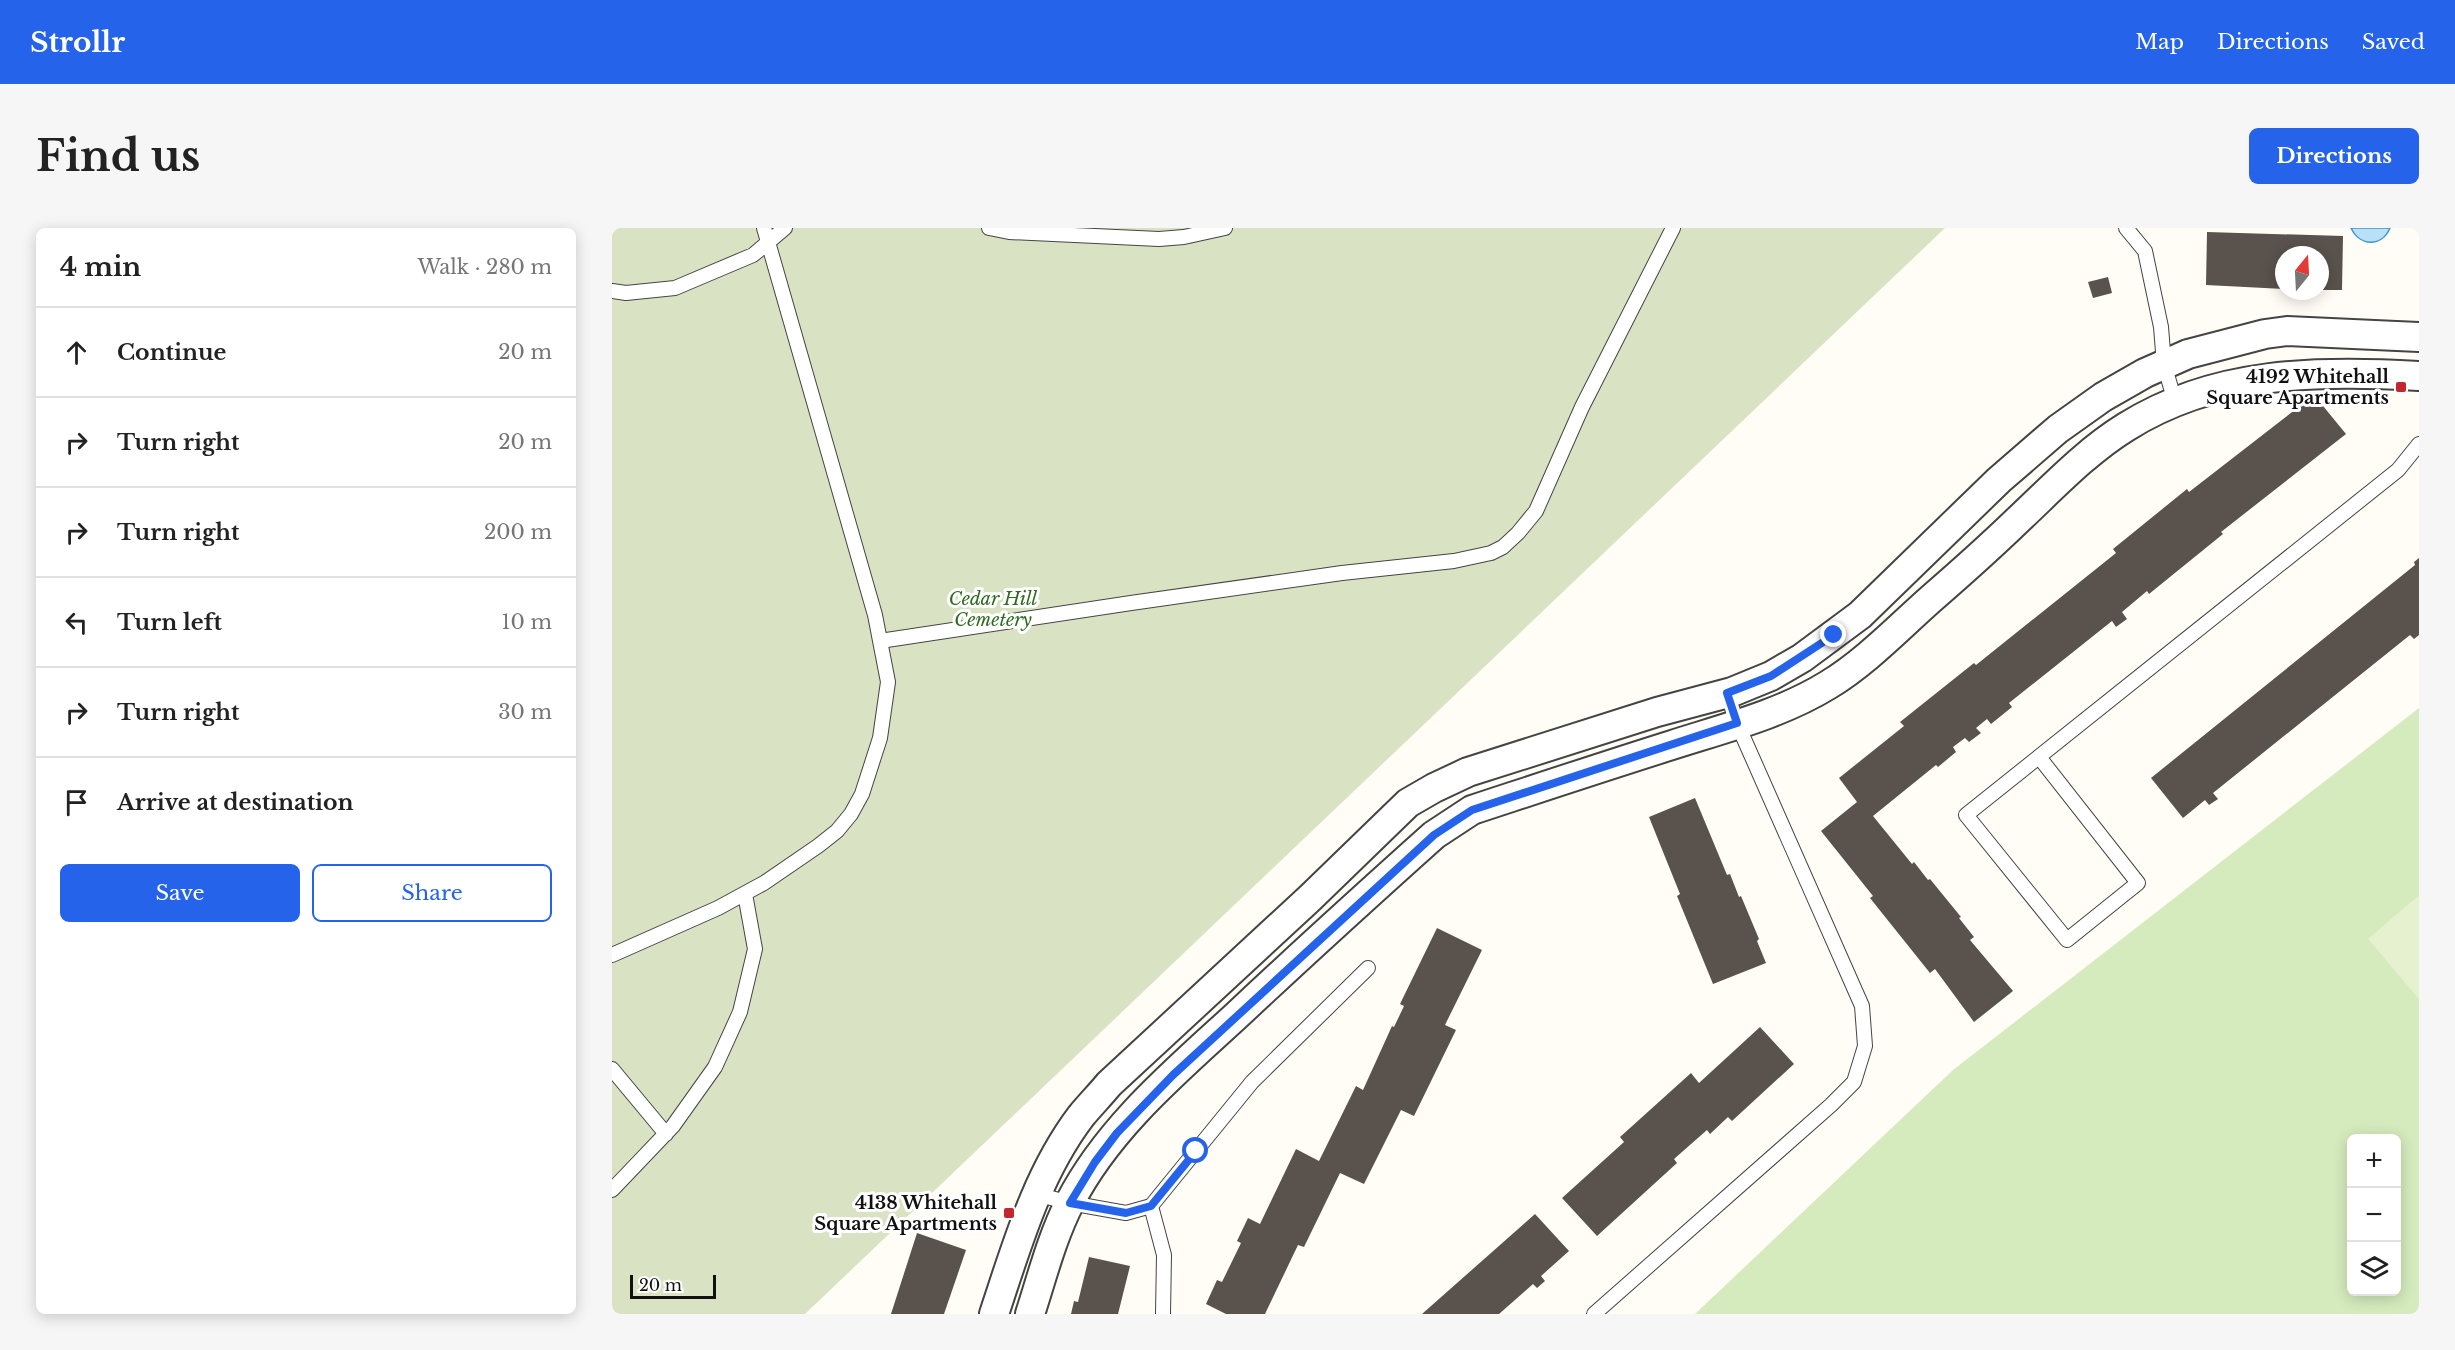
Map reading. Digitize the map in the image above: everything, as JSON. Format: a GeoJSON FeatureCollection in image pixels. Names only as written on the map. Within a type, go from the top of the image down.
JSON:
{"type":"FeatureCollection","features":[{"type":"Feature","properties":{"kind":"street"},"geometry":{"type":"LineString","coordinates":[[994,1314],[1036,1194],[1081,1116],[1109,1084],[1310,898],[1408,803],[1468,772],[1657,712],[1727,693],[1771,676],[1860,615],[1999,480],[2058,429],[2103,397],[2164,364],[2230,341],[2287,331],[2419,337]]}},
{"type":"Feature","properties":{"kind":"street"},"geometry":{"type":"LineString","coordinates":[[1030,1314],[1070,1203],[1095,1162],[1117,1133],[1173,1075],[1434,835],[1472,810],[1781,709],[1830,684],[1857,664],[1990,547],[2065,475],[2124,428],[2175,402],[2224,384],[2306,374],[2419,376]]}},
{"type":"Feature","properties":{"kind":"lane"},"geometry":{"type":"LineString","coordinates":[[612,955],[745,894],[837,831],[851,814],[862,794],[880,738],[888,682],[875,615],[764,228]]}},
{"type":"Feature","properties":{"kind":"lane"},"geometry":{"type":"LineString","coordinates":[[612,291],[626,293],[675,288],[753,255],[785,228]]}},
{"type":"Feature","properties":{"kind":"lane"},"geometry":{"type":"LineString","coordinates":[[989,228],[1009,232],[1160,239],[1184,237],[1225,228]]}},
{"type":"Feature","properties":{"kind":"lane"},"geometry":{"type":"LineString","coordinates":[[880,641],[1213,591],[1454,561],[1491,553],[1503,547],[1536,511],[1582,407],[1672,228]]}},
{"type":"Feature","properties":{"kind":"lane"},"geometry":{"type":"LineString","coordinates":[[2126,228],[2145,251],[2160,327],[2164,364],[2175,402]]}},
{"type":"Feature","properties":{"kind":"lane"},"geometry":{"type":"LineString","coordinates":[[2039,757],[2138,883],[2067,940],[1966,815],[2398,470],[2419,444]]}},
{"type":"Feature","properties":{"kind":"lane"},"geometry":{"type":"LineString","coordinates":[[1594,1314],[1831,1105],[1854,1082],[1865,1046],[1862,1006],[1737,723],[1727,693]]}},
{"type":"Feature","properties":{"kind":"lane"},"geometry":{"type":"LineString","coordinates":[[612,1190],[666,1134],[716,1067],[740,1012],[755,949],[745,894]]}},
{"type":"Feature","properties":{"kind":"lane"},"geometry":{"type":"LineString","coordinates":[[1036,1194],[1126,1213],[1151,1206],[1252,1082],[1368,968]]}},
{"type":"Feature","properties":{"kind":"lane"},"geometry":{"type":"LineString","coordinates":[[612,1069],[666,1134]]}},
{"type":"Feature","properties":{"kind":"lane"},"geometry":{"type":"LineString","coordinates":[[1151,1206],[1164,1255],[1163,1314]]}},
{"type":"Feature","properties":{"kind":"green space","name":"Cedar Hill Cemetery"},"geometry":{"type":"Polygon","coordinates":[[[612,228],[1945,228],[805,1314],[612,1314],[612,228]]]}},
{"type":"Feature","properties":{"kind":"green space"},"geometry":{"type":"Polygon","coordinates":[[[2419,708],[2419,1314],[1695,1314],[1953,1070],[2419,708]]]}},
{"type":"Feature","properties":{"kind":"green space"},"geometry":{"type":"Polygon","coordinates":[[[2419,895],[2419,999],[2368,939],[2419,895]]]}},
{"type":"Feature","properties":{"kind":"water"},"geometry":{"type":"Polygon","coordinates":[[[2351,228],[2390,228],[2382,239],[2371,242],[2360,239],[2351,228]]]}},
{"type":"Feature","properties":{"kind":"building"},"geometry":{"type":"Polygon","coordinates":[[[2207,232],[2343,236],[2342,290],[2329,290],[2329,246],[2275,246],[2275,289],[2206,285],[2207,232]]]}},
{"type":"Feature","properties":{"kind":"building"},"geometry":{"type":"Polygon","coordinates":[[[2108,277],[2112,293],[2093,298],[2088,282],[2108,277]]]}},
{"type":"Feature","properties":{"kind":"building"},"geometry":{"type":"Polygon","coordinates":[[[2314,395],[2346,434],[2221,532],[2223,534],[2149,594],[2147,591],[2122,612],[2127,619],[2116,627],[2112,621],[2009,703],[2012,707],[1991,724],[1987,719],[1976,728],[1981,733],[1969,742],[1965,738],[1953,747],[1956,752],[1938,767],[1936,765],[1873,816],[1912,864],[1914,862],[1928,880],[1930,879],[1961,917],[1959,918],[1974,937],[1970,940],[2013,991],[1974,1022],[1935,969],[1930,973],[1870,898],[1873,896],[1821,831],[1857,802],[1839,778],[1904,726],[1900,722],[1974,663],[1976,665],[2116,553],[2113,549],[2187,489],[2189,492],[2314,395]]]}},
{"type":"Feature","properties":{"kind":"building"},"geometry":{"type":"Polygon","coordinates":[[[2419,558],[2419,635],[2414,639],[2410,635],[2213,793],[2218,799],[2209,805],[2205,800],[2183,818],[2151,778],[2415,565],[2414,562],[2419,558]]]}},
{"type":"Feature","properties":{"kind":"building"},"geometry":{"type":"Polygon","coordinates":[[[1695,798],[1727,875],[1730,874],[1739,897],[1741,896],[1759,939],[1757,941],[1766,963],[1713,984],[1677,896],[1680,894],[1649,817],[1695,798]]]}},
{"type":"Feature","properties":{"kind":"building"},"geometry":{"type":"Polygon","coordinates":[[[1437,928],[1482,950],[1445,1025],[1456,1030],[1414,1116],[1401,1110],[1364,1184],[1340,1173],[1304,1247],[1298,1245],[1265,1314],[1226,1314],[1206,1304],[1217,1280],[1222,1282],[1241,1243],[1237,1241],[1248,1218],[1260,1224],[1296,1149],[1319,1161],[1356,1086],[1363,1090],[1392,1026],[1394,1027],[1404,1006],[1400,1004],[1437,928]]]}},
{"type":"Feature","properties":{"kind":"building"},"geometry":{"type":"Polygon","coordinates":[[[1760,1027],[1794,1064],[1732,1121],[1728,1117],[1710,1134],[1707,1130],[1674,1159],[1677,1163],[1597,1236],[1562,1198],[1624,1142],[1620,1137],[1691,1073],[1699,1083],[1760,1027]]]}},
{"type":"Feature","properties":{"kind":"building"},"geometry":{"type":"Polygon","coordinates":[[[1535,1214],[1569,1251],[1541,1276],[1545,1281],[1537,1288],[1533,1284],[1499,1314],[1422,1314],[1535,1214]]]}},
{"type":"Feature","properties":{"kind":"building"},"geometry":{"type":"Polygon","coordinates":[[[917,1233],[966,1250],[944,1314],[891,1314],[917,1233]]]}},
{"type":"Feature","properties":{"kind":"building"},"geometry":{"type":"Polygon","coordinates":[[[1089,1257],[1130,1266],[1118,1314],[1071,1314],[1074,1301],[1078,1302],[1089,1257]]]}},
{"type":"Feature","properties":{"kind":"place","name":"4192 Whitehall Square Apartments"},"geometry":{"type":"Point","coordinates":[2401,387]}},
{"type":"Feature","properties":{"kind":"place","name":"4138 Whitehall Square Apartments"},"geometry":{"type":"Point","coordinates":[1009,1213]}},
{"type":"Feature","properties":{"kind":"route"},"geometry":{"type":"LineString","coordinates":[[1196,1151],[1151,1206],[1126,1213],[1070,1203],[1095,1162],[1117,1133],[1173,1075],[1434,835],[1472,810],[1737,723],[1727,693],[1771,676],[1834,635]]}}]}
